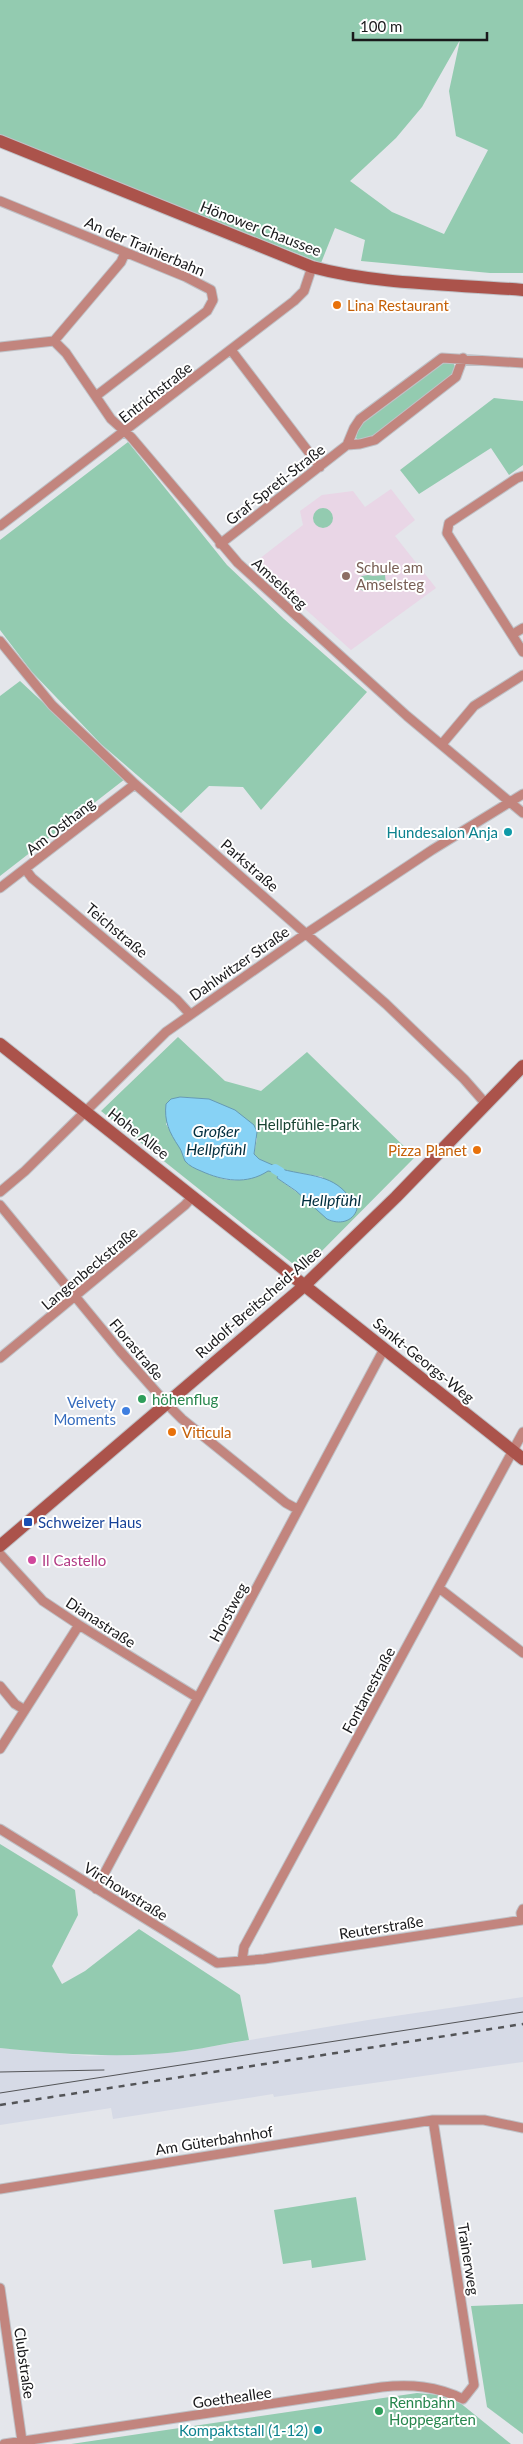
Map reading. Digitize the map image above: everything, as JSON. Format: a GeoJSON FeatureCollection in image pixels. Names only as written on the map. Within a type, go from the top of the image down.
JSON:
{"type":"FeatureCollection","features":[{"type":"Feature","properties":{"kind":"street","name":"Hönower Chaussee"},"geometry":{"type":"LineString","coordinates":[[0,141],[312,267],[344,274],[405,281],[523,290]]}},
{"type":"Feature","properties":{"kind":"street","name":"An der Trainierbahn"},"geometry":{"type":"LineString","coordinates":[[0,201],[206,286],[211,290],[213,300],[207,311],[96,396]]}},
{"type":"Feature","properties":{"kind":"street"},"geometry":{"type":"LineString","coordinates":[[0,347],[54,341],[120,262],[125,253]]}},
{"type":"Feature","properties":{"kind":"street","name":"Entrichstraße"},"geometry":{"type":"LineString","coordinates":[[0,526],[125,432],[304,291],[312,267]]}},
{"type":"Feature","properties":{"kind":"street","name":"Amselsteg"},"geometry":{"type":"LineString","coordinates":[[54,341],[66,353],[112,419],[238,563],[349,661],[389,700],[523,813]]}},
{"type":"Feature","properties":{"kind":"street"},"geometry":{"type":"LineString","coordinates":[[230,350],[320,466]]}},
{"type":"Feature","properties":{"kind":"street","name":"Graf-Spreti-Straße"},"geometry":{"type":"LineString","coordinates":[[347,445],[360,419],[442,358],[523,363]]}},
{"type":"Feature","properties":{"kind":"street","name":"Graf-Spreti-Straße"},"geometry":{"type":"LineString","coordinates":[[220,544],[347,445],[374,440],[456,377],[463,358]]}},
{"type":"Feature","properties":{"kind":"street"},"geometry":{"type":"LineString","coordinates":[[523,476],[517,478],[449,523],[447,528],[447,533],[523,652]]}},
{"type":"Feature","properties":{"kind":"street"},"geometry":{"type":"LineString","coordinates":[[513,634],[523,628]]}},
{"type":"Feature","properties":{"kind":"street","name":"Parkstraße"},"geometry":{"type":"LineString","coordinates":[[0,641],[52,705],[135,784],[306,933],[457,1072],[486,1104]]}},
{"type":"Feature","properties":{"kind":"street"},"geometry":{"type":"LineString","coordinates":[[442,744],[474,706],[523,675]]}},
{"type":"Feature","properties":{"kind":"street","name":"Am Osthang"},"geometry":{"type":"LineString","coordinates":[[0,888],[26,870],[135,784]]}},
{"type":"Feature","properties":{"kind":"street","name":"Dahlwitzer Straße"},"geometry":{"type":"LineString","coordinates":[[0,1192],[166,1032],[189,1013],[432,850],[523,794]]}},
{"type":"Feature","properties":{"kind":"street","name":"Teichstraße"},"geometry":{"type":"LineString","coordinates":[[26,870],[32,878],[177,1000],[189,1013]]}},
{"type":"Feature","properties":{"kind":"street","name":"Hohe Allee"},"geometry":{"type":"LineString","coordinates":[[0,1044],[304,1286]]}},
{"type":"Feature","properties":{"kind":"street","name":"Rudolf-Breitscheid-Allee"},"geometry":{"type":"LineString","coordinates":[[0,1546],[304,1286],[396,1197],[523,1066]]}},
{"type":"Feature","properties":{"kind":"street","name":"Langenbeckstraße"},"geometry":{"type":"LineString","coordinates":[[0,1358],[188,1203],[193,1196]]}},
{"type":"Feature","properties":{"kind":"street","name":"Florastraße"},"geometry":{"type":"LineString","coordinates":[[0,1205],[120,1352],[166,1403],[197,1431],[286,1503],[297,1509]]}},
{"type":"Feature","properties":{"kind":"street","name":"Sankt-Georgs-Weg"},"geometry":{"type":"LineString","coordinates":[[304,1286],[518,1455]]}},
{"type":"Feature","properties":{"kind":"street","name":"Horstweg"},"geometry":{"type":"LineString","coordinates":[[96,1888],[384,1349]]}},
{"type":"Feature","properties":{"kind":"street","name":"Fontanestraße"},"geometry":{"type":"LineString","coordinates":[[242,1961],[244,1948],[439,1588],[518,1455],[523,1432]]}},
{"type":"Feature","properties":{"kind":"street","name":"Dianastraße"},"geometry":{"type":"LineString","coordinates":[[0,1554],[43,1601],[78,1625],[198,1698]]}},
{"type":"Feature","properties":{"kind":"street"},"geometry":{"type":"LineString","coordinates":[[439,1588],[523,1653]]}},
{"type":"Feature","properties":{"kind":"street"},"geometry":{"type":"LineString","coordinates":[[0,1749],[78,1625]]}},
{"type":"Feature","properties":{"kind":"street"},"geometry":{"type":"LineString","coordinates":[[0,1686],[15,1704],[25,1710]]}},
{"type":"Feature","properties":{"kind":"street","name":"Virchowstraße"},"geometry":{"type":"LineString","coordinates":[[0,1829],[212,1961],[225,1963],[242,1961]]}},
{"type":"Feature","properties":{"kind":"street"},"geometry":{"type":"LineString","coordinates":[[522,1920],[521,1913],[523,1909]]}},
{"type":"Feature","properties":{"kind":"street","name":"Reuterstraße"},"geometry":{"type":"LineString","coordinates":[[242,1961],[522,1920]]}},
{"type":"Feature","properties":{"kind":"street","name":"Am Güterbahnhof"},"geometry":{"type":"LineString","coordinates":[[0,2189],[433,2120],[484,2120],[523,2128]]}},
{"type":"Feature","properties":{"kind":"street","name":"Trainerweg"},"geometry":{"type":"LineString","coordinates":[[433,2120],[474,2385],[463,2399]]}},
{"type":"Feature","properties":{"kind":"street","name":"Clubstraße"},"geometry":{"type":"LineString","coordinates":[[0,2288],[22,2441]]}},
{"type":"Feature","properties":{"kind":"street","name":"Goetheallee"},"geometry":{"type":"LineString","coordinates":[[4,2444],[307,2400],[382,2387],[431,2387],[463,2399]]}},
{"type":"Feature","properties":{"kind":"shaded area","name":"Schule am Amselsteg"},"geometry":{"type":"Polygon","coordinates":[[[391,489],[415,520],[395,536],[436,588],[351,650],[254,563],[303,525],[300,511],[322,495],[353,491],[365,507],[391,489]]]}},
{"type":"Feature","properties":{"kind":"shaded area"},"geometry":{"type":"Polygon","coordinates":[[[523,1997],[523,2062],[274,2097],[273,2094],[113,2119],[111,2108],[0,2125],[0,2048],[89,2056],[185,2051],[368,2020],[523,1997]]]}},
{"type":"Feature","properties":{"kind":"green space"},"geometry":{"type":"Polygon","coordinates":[[[0,0],[523,0],[523,273],[490,273],[361,261],[365,240],[335,228],[321,263],[0,135],[0,0]],[[460,40],[422,107],[396,138],[350,181],[392,212],[444,234],[488,150],[456,136],[449,91],[460,40]]]}},
{"type":"Feature","properties":{"kind":"green space"},"geometry":{"type":"Polygon","coordinates":[[[443,360],[453,361],[456,372],[371,438],[358,440],[356,438],[359,425],[443,360]]]}},
{"type":"Feature","properties":{"kind":"green space"},"geometry":{"type":"Polygon","coordinates":[[[494,398],[523,401],[523,465],[509,475],[491,448],[419,494],[400,470],[494,398]]]}},
{"type":"Feature","properties":{"kind":"green space"},"geometry":{"type":"Polygon","coordinates":[[[128,442],[227,565],[284,619],[367,692],[261,810],[243,787],[209,786],[181,813],[101,744],[32,672],[0,630],[0,540],[128,442]]]}},
{"type":"Feature","properties":{"kind":"green space"},"geometry":{"type":"Polygon","coordinates":[[[319,508],[327,508],[333,514],[333,522],[327,528],[319,528],[313,522],[313,514],[319,508]]]}},
{"type":"Feature","properties":{"kind":"green space"},"geometry":{"type":"Polygon","coordinates":[[[385,575],[386,584],[363,591],[358,588],[357,581],[362,576],[385,575]]]}},
{"type":"Feature","properties":{"kind":"green space"},"geometry":{"type":"Polygon","coordinates":[[[20,681],[125,779],[0,876],[0,696],[20,681]]]}},
{"type":"Feature","properties":{"kind":"green space","name":"Hellpfühle-Park"},"geometry":{"type":"Polygon","coordinates":[[[178,1037],[225,1081],[261,1091],[307,1052],[415,1157],[302,1271],[101,1111],[178,1037]],[[180,1097],[166,1124],[183,1152],[185,1160],[209,1174],[229,1180],[250,1178],[275,1167],[259,1159],[254,1154],[257,1138],[193,1098],[180,1097]],[[281,1170],[277,1178],[309,1201],[323,1177],[281,1170]]]}},
{"type":"Feature","properties":{"kind":"green space"},"geometry":{"type":"Polygon","coordinates":[[[0,1844],[75,1890],[78,1915],[52,1966],[62,1984],[85,1971],[139,1929],[240,1995],[249,2040],[185,2051],[139,2055],[69,2054],[0,2048],[0,1844]]]}},
{"type":"Feature","properties":{"kind":"green space"},"geometry":{"type":"Polygon","coordinates":[[[356,2197],[366,2260],[312,2268],[311,2260],[283,2264],[274,2210],[356,2197]]]}},
{"type":"Feature","properties":{"kind":"green space"},"geometry":{"type":"Polygon","coordinates":[[[523,2304],[523,2434],[487,2407],[471,2306],[523,2304]]]}},
{"type":"Feature","properties":{"kind":"green space","name":"Rennbahn Hoppegarten"},"geometry":{"type":"Polygon","coordinates":[[[417,2393],[441,2395],[459,2402],[511,2444],[71,2444],[417,2393]]]}},
{"type":"Feature","properties":{"kind":"water","name":"Großer Hellpfühl"},"geometry":{"type":"Polygon","coordinates":[[[180,1097],[209,1099],[235,1110],[254,1125],[257,1132],[254,1154],[259,1159],[275,1166],[274,1172],[268,1171],[252,1178],[235,1180],[209,1174],[188,1164],[170,1131],[166,1116],[166,1104],[171,1099],[180,1097]]]}},
{"type":"Feature","properties":{"kind":"water","name":"Hellpfühl"},"geometry":{"type":"Polygon","coordinates":[[[281,1169],[315,1176],[334,1183],[350,1197],[357,1209],[355,1213],[349,1219],[341,1222],[327,1219],[296,1191],[277,1178],[281,1169]]]}},
{"type":"Feature","properties":{"kind":"waterway"},"geometry":{"type":"LineString","coordinates":[[275,1169],[280,1172]]}},
{"type":"Feature","properties":{"kind":"tram line"},"geometry":{"type":"LineString","coordinates":[[0,2093],[523,2012]]}},
{"type":"Feature","properties":{"kind":"tram line"},"geometry":{"type":"LineString","coordinates":[[0,2072],[104,2070]]}},
{"type":"Feature","properties":{"kind":"railway"},"geometry":{"type":"LineString","coordinates":[[0,2105],[523,2024]]}},
{"type":"Feature","properties":{"kind":"place","name":"Lina Restaurant"},"geometry":{"type":"Point","coordinates":[337,305]}},
{"type":"Feature","properties":{"kind":"place","name":"Schule am Amselsteg"},"geometry":{"type":"Point","coordinates":[346,576]}},
{"type":"Feature","properties":{"kind":"place","name":"Hundesalon Anja"},"geometry":{"type":"Point","coordinates":[508,832]}},
{"type":"Feature","properties":{"kind":"place","name":"Pizza Planet"},"geometry":{"type":"Point","coordinates":[477,1150]}},
{"type":"Feature","properties":{"kind":"place","name":"höhenflug"},"geometry":{"type":"Point","coordinates":[142,1399]}},
{"type":"Feature","properties":{"kind":"place","name":"Velvety Moments"},"geometry":{"type":"Point","coordinates":[126,1411]}},
{"type":"Feature","properties":{"kind":"place","name":"Viticula"},"geometry":{"type":"Point","coordinates":[172,1432]}},
{"type":"Feature","properties":{"kind":"place","name":"Schweizer Haus"},"geometry":{"type":"Point","coordinates":[28,1522]}},
{"type":"Feature","properties":{"kind":"place","name":"Il Castello"},"geometry":{"type":"Point","coordinates":[32,1560]}},
{"type":"Feature","properties":{"kind":"place","name":"Rennbahn Hoppegarten"},"geometry":{"type":"Point","coordinates":[379,2411]}},
{"type":"Feature","properties":{"kind":"place","name":"Kompaktstall (1-12)"},"geometry":{"type":"Point","coordinates":[318,2430]}}]}
